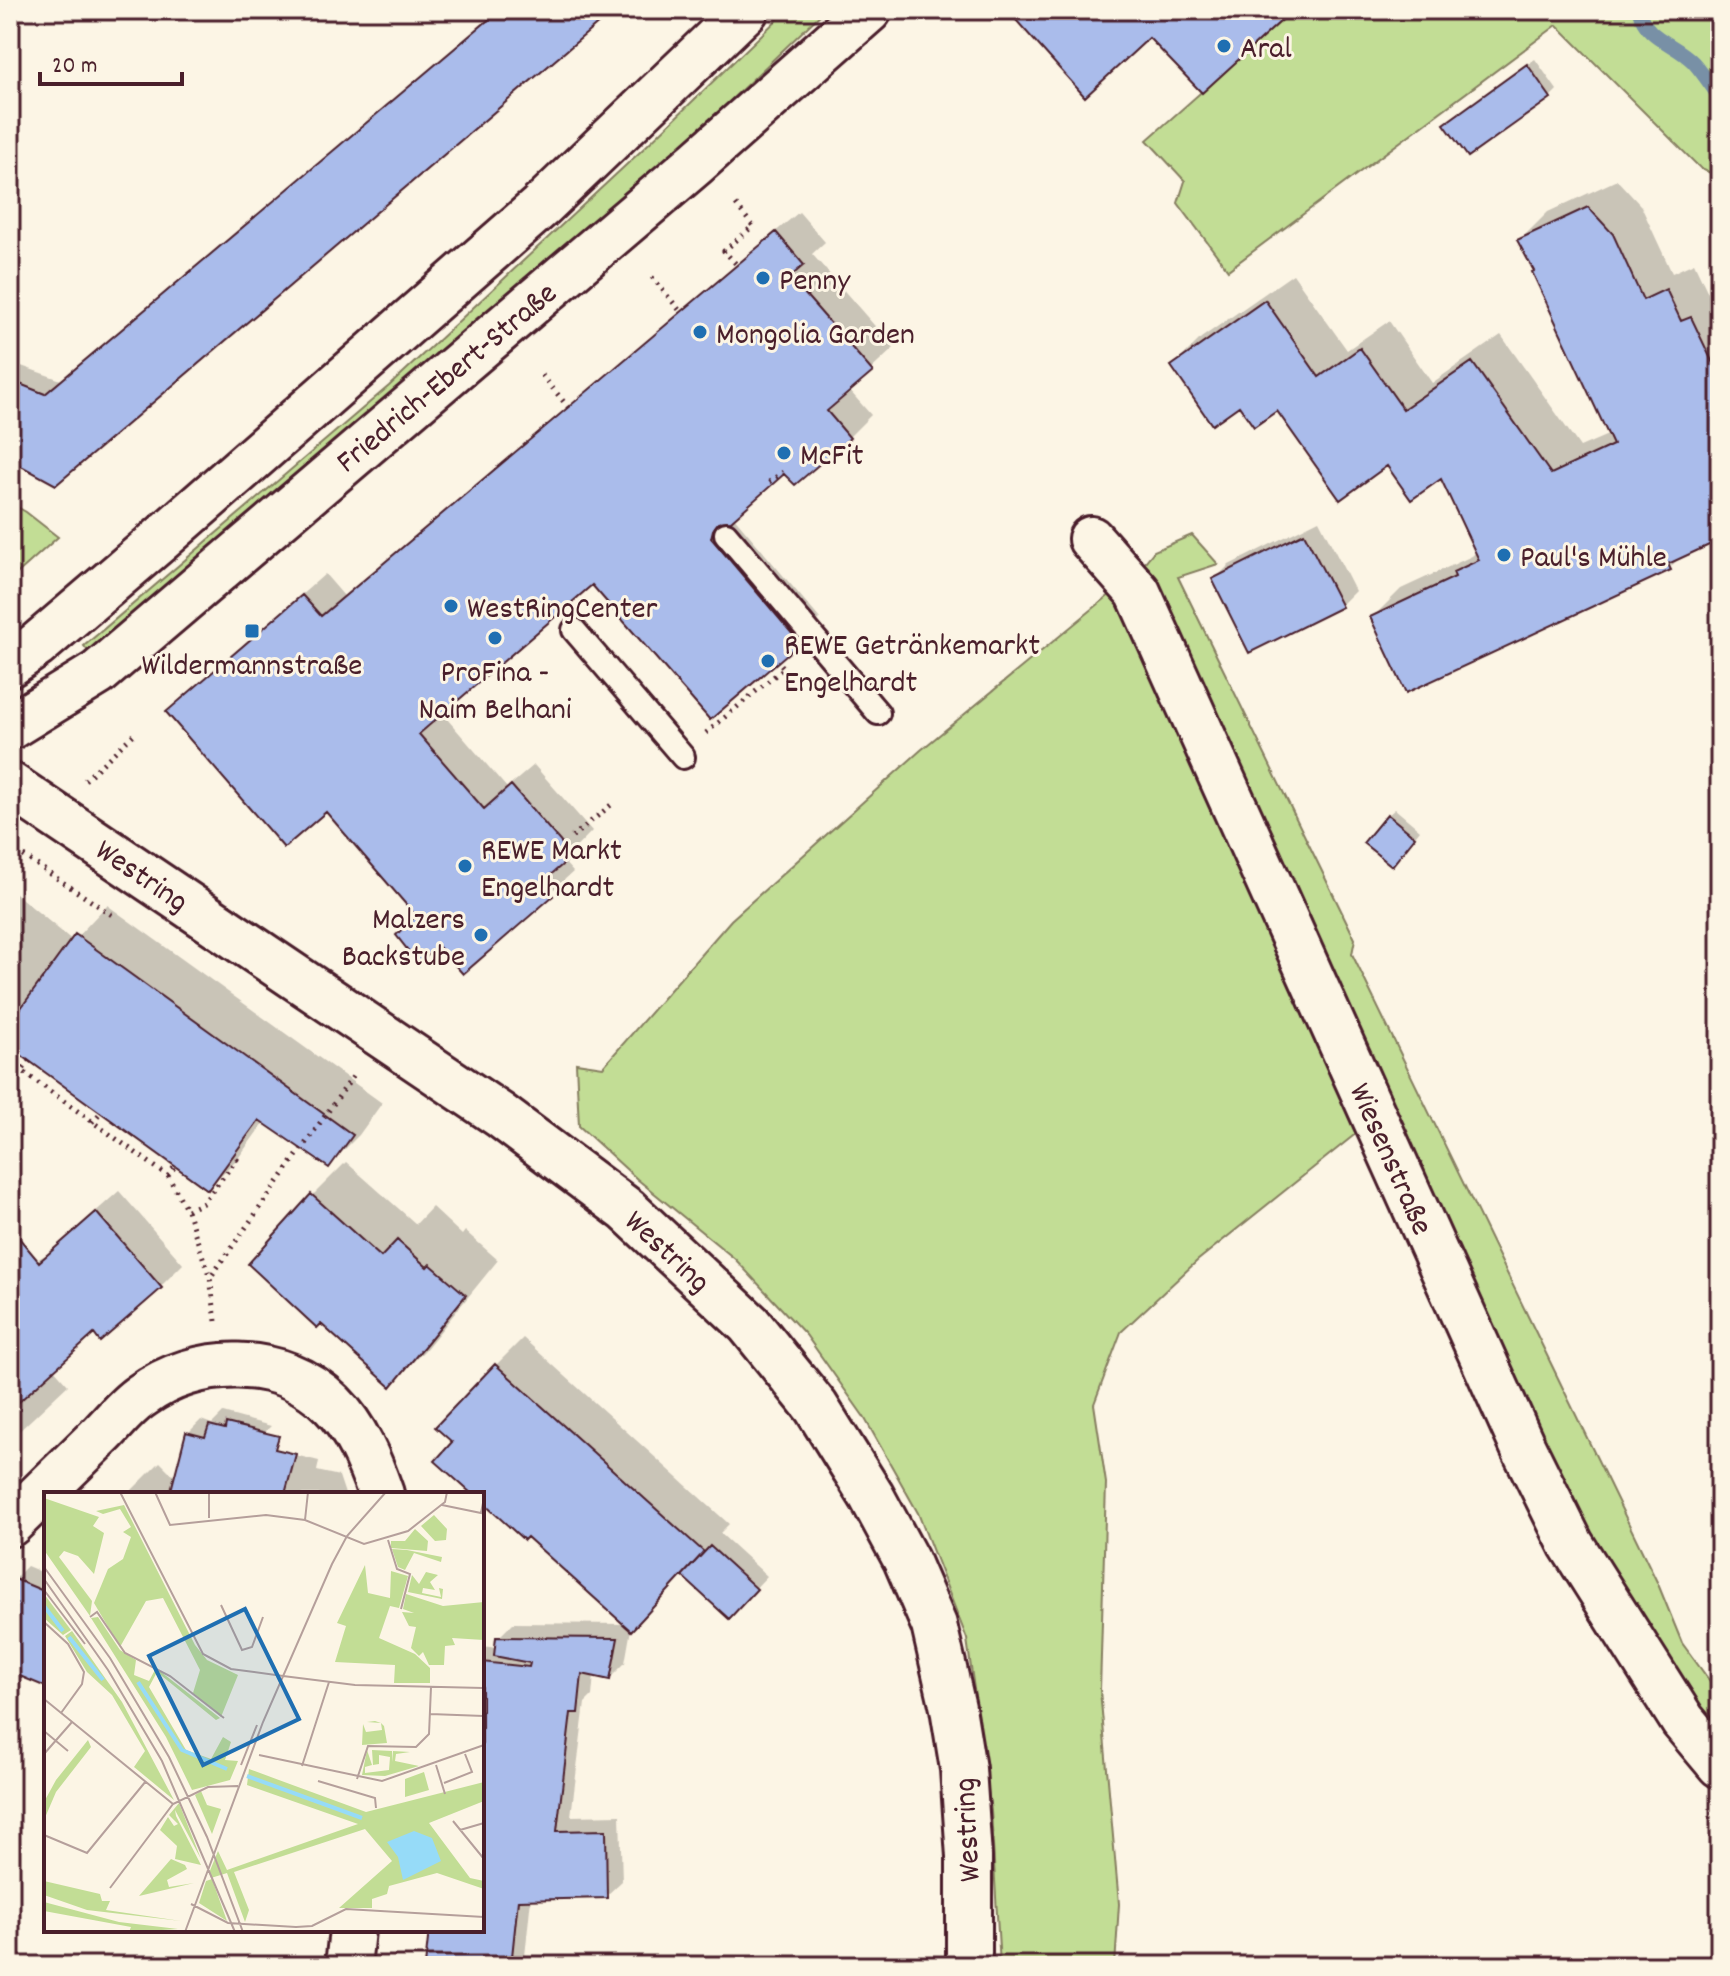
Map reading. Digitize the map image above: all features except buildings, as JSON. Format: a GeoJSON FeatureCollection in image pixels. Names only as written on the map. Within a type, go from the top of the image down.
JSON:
{"type":"FeatureCollection","features":[{"type":"Feature","properties":{"kind":"main road","name":"Friedrich-Ebert-Straße"},"geometry":{"type":"LineString","coordinates":[[10,664],[37,645],[160,540],[540,207],[746,10]]}},
{"type":"Feature","properties":{"kind":"main road","name":"Friedrich-Ebert-Straße"},"geometry":{"type":"LineString","coordinates":[[10,727],[98,673],[683,174],[869,10]]}},
{"type":"Feature","properties":{"kind":"main road","name":"Wiesenstraße"},"geometry":{"type":"LineString","coordinates":[[1091,539],[1138,592],[1522,1445],[1571,1544],[1683,1721],[1720,1765]]}},
{"type":"Feature","properties":{"kind":"main road","name":"Westring"},"geometry":{"type":"LineString","coordinates":[[10,785],[476,1098],[627,1210],[749,1324],[816,1407],[872,1497],[906,1560],[934,1625],[963,1769],[969,1857],[969,1966]]}},
{"type":"Feature","properties":{"kind":"main road"},"geometry":{"type":"LineString","coordinates":[[10,1524],[139,1397],[179,1375],[235,1364],[275,1371],[295,1379],[331,1403],[369,1460],[380,1492]]}},
{"type":"Feature","properties":{"kind":"main road"},"geometry":{"type":"LineString","coordinates":[[348,1966],[352,1932]]}},
{"type":"Feature","properties":{"kind":"lane"},"geometry":{"type":"LineString","coordinates":[[726,534],[878,713]]}},
{"type":"Feature","properties":{"kind":"lane"},"geometry":{"type":"LineString","coordinates":[[574,630],[682,756]]}},
{"type":"Feature","properties":{"kind":"path"},"geometry":{"type":"LineString","coordinates":[[736,205],[753,226],[724,251],[737,265]]}},
{"type":"Feature","properties":{"kind":"path"},"geometry":{"type":"LineString","coordinates":[[652,277],[681,312]]}},
{"type":"Feature","properties":{"kind":"path"},"geometry":{"type":"LineString","coordinates":[[542,375],[568,407]]}},
{"type":"Feature","properties":{"kind":"path"},"geometry":{"type":"LineString","coordinates":[[769,482],[783,472]]}},
{"type":"Feature","properties":{"kind":"path"},"geometry":{"type":"LineString","coordinates":[[682,756],[784,668],[778,661]]}},
{"type":"Feature","properties":{"kind":"path"},"geometry":{"type":"LineString","coordinates":[[572,837],[611,805]]}},
{"type":"Feature","properties":{"kind":"path"},"geometry":{"type":"LineString","coordinates":[[30,1061],[22,1071],[168,1176],[187,1210],[210,1278],[222,1366]]}},
{"type":"Feature","properties":{"kind":"path"},"geometry":{"type":"LineString","coordinates":[[345,1069],[366,1083]]}},
{"type":"Feature","properties":{"kind":"path"},"geometry":{"type":"LineString","coordinates":[[210,1278],[354,1075]]}},
{"type":"Feature","properties":{"kind":"path"},"geometry":{"type":"LineString","coordinates":[[92,1122],[101,1112]]}},
{"type":"Feature","properties":{"kind":"path"},"geometry":{"type":"LineString","coordinates":[[187,1210],[203,1203],[237,1159],[233,1156]]}},
{"type":"Feature","properties":{"kind":"path"},"geometry":{"type":"LineString","coordinates":[[168,1176],[175,1166]]}},
{"type":"Feature","properties":{"kind":"green space"},"geometry":{"type":"Polygon","coordinates":[[[787,10],[825,10],[686,143],[92,656],[84,646],[389,386],[787,10]]]}},
{"type":"Feature","properties":{"kind":"green space"},"geometry":{"type":"Polygon","coordinates":[[[1294,10],[1720,10],[1720,177],[1701,169],[1557,25],[1228,270],[1178,203],[1185,181],[1147,140],[1294,10]]]}},
{"type":"Feature","properties":{"kind":"green space"},"geometry":{"type":"Polygon","coordinates":[[[10,503],[58,537],[10,580],[10,503]]]}},
{"type":"Feature","properties":{"kind":"green space"},"geometry":{"type":"Polygon","coordinates":[[[1192,535],[1218,564],[1178,577],[1355,939],[1352,954],[1658,1584],[1682,1643],[1720,1695],[1720,1749],[1671,1679],[1501,1368],[1142,566],[1154,551],[1192,535]]]}},
{"type":"Feature","properties":{"kind":"green space"},"geometry":{"type":"Polygon","coordinates":[[[1123,584],[1363,1128],[1197,1261],[1121,1332],[1094,1404],[1106,1483],[1100,1690],[1119,1904],[1115,1966],[1000,1966],[991,1811],[967,1639],[918,1513],[864,1417],[806,1335],[735,1259],[637,1179],[579,1126],[576,1063],[603,1067],[731,920],[921,750],[1123,584]]]}},
{"type":"Feature","properties":{"kind":"waterway"},"geometry":{"type":"LineString","coordinates":[[1639,10],[1647,28],[1693,62],[1720,98]]}},
{"type":"Feature","properties":{"kind":"place","name":"Aral"},"geometry":{"type":"Point","coordinates":[1224,46]}},
{"type":"Feature","properties":{"kind":"place","name":"Penny"},"geometry":{"type":"Point","coordinates":[763,278]}},
{"type":"Feature","properties":{"kind":"place","name":"Mongolia Garden"},"geometry":{"type":"Point","coordinates":[700,332]}},
{"type":"Feature","properties":{"kind":"place","name":"McFit"},"geometry":{"type":"Point","coordinates":[784,453]}},
{"type":"Feature","properties":{"kind":"place","name":"Paul's Mühle"},"geometry":{"type":"Point","coordinates":[1504,555]}},
{"type":"Feature","properties":{"kind":"place","name":"WestRingCenter"},"geometry":{"type":"Point","coordinates":[451,606]}},
{"type":"Feature","properties":{"kind":"place","name":"Wildermannstraße"},"geometry":{"type":"Point","coordinates":[252,631]}},
{"type":"Feature","properties":{"kind":"place","name":"ProFina - Naim Belhani"},"geometry":{"type":"Point","coordinates":[495,638]}},
{"type":"Feature","properties":{"kind":"place","name":"REWE Getränkemarkt Engelhardt"},"geometry":{"type":"Point","coordinates":[768,661]}},
{"type":"Feature","properties":{"kind":"place","name":"REWE Markt Engelhardt"},"geometry":{"type":"Point","coordinates":[465,866]}},
{"type":"Feature","properties":{"kind":"place","name":"Malzers Backstube"},"geometry":{"type":"Point","coordinates":[481,935]}}]}
